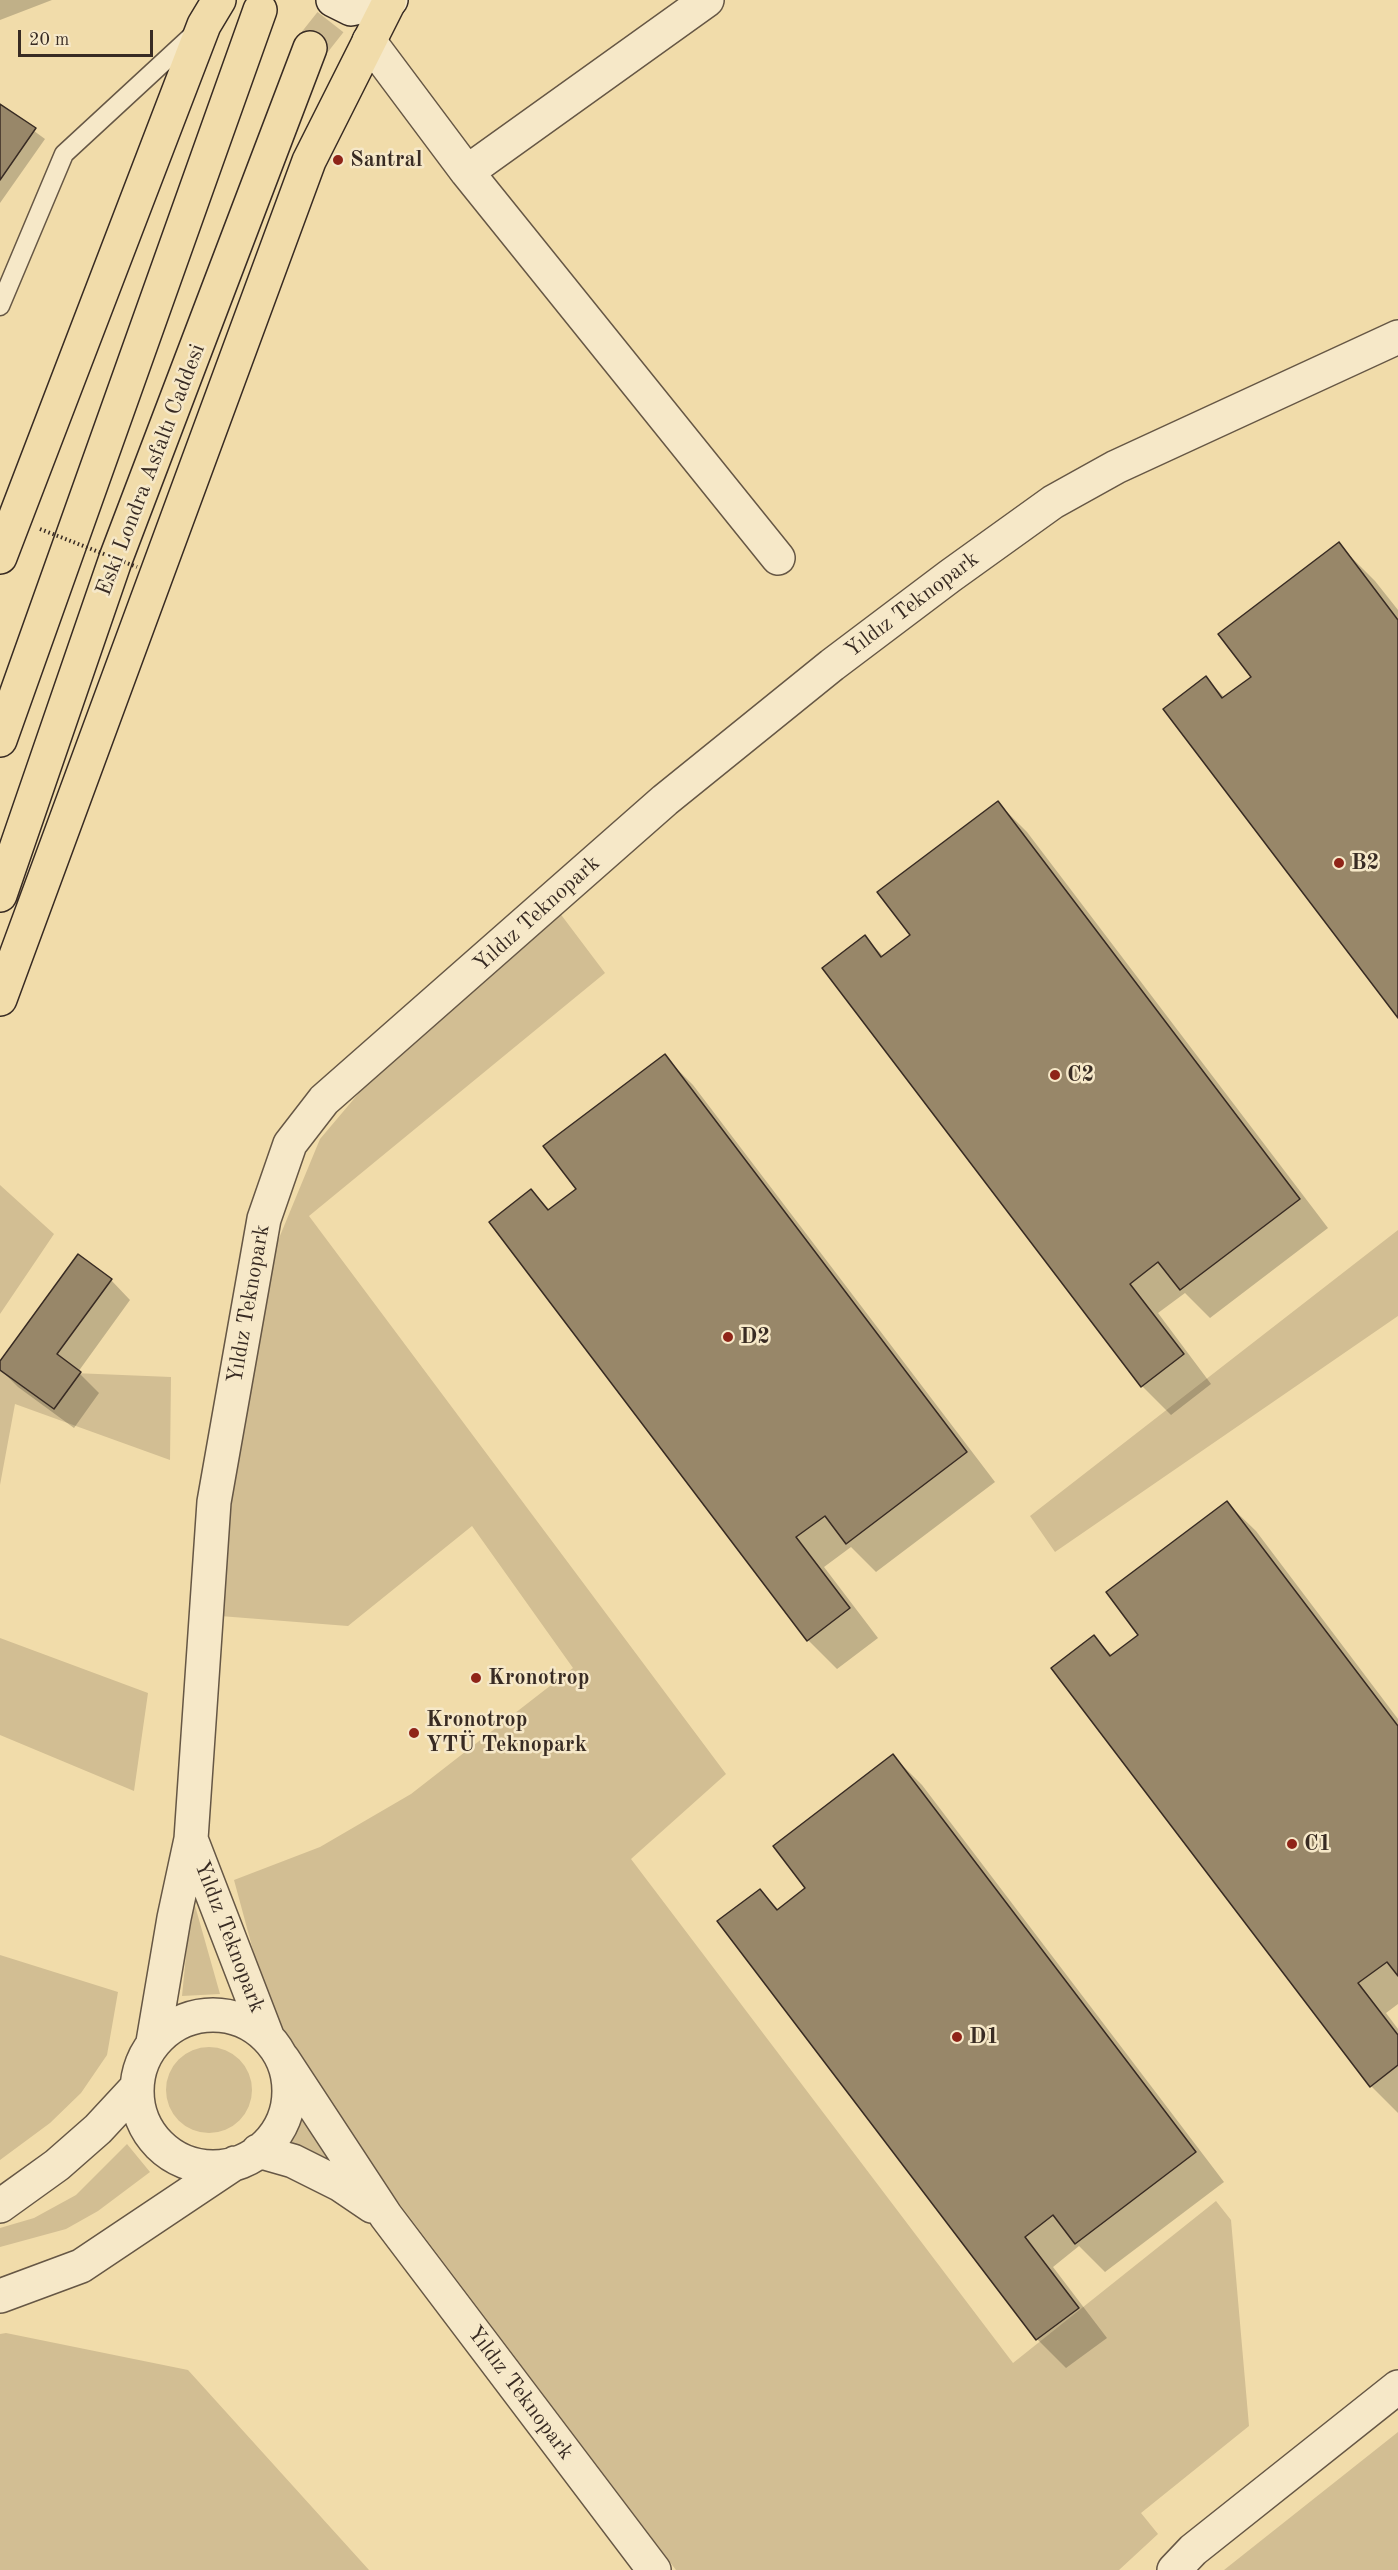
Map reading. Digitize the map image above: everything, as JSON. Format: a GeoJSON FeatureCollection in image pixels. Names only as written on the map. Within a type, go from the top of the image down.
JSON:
{"type":"FeatureCollection","features":[{"type":"Feature","properties":{"kind":"main road"},"geometry":{"type":"LineString","coordinates":[[0,999],[309,161],[390,1]]}},
{"type":"Feature","properties":{"kind":"main road"},"geometry":{"type":"LineString","coordinates":[[0,740],[260,10]]}},
{"type":"Feature","properties":{"kind":"main road"},"geometry":{"type":"LineString","coordinates":[[0,557],[212,13]]}},
{"type":"Feature","properties":{"kind":"main road","name":"Eski Londra Asfaltı Caddesi"},"geometry":{"type":"LineString","coordinates":[[0,895],[116,558],[310,48]]}},
{"type":"Feature","properties":{"kind":"street"},"geometry":{"type":"LineString","coordinates":[[333,0],[351,9],[390,1]]}},
{"type":"Feature","properties":{"kind":"street"},"geometry":{"type":"LineString","coordinates":[[467,172],[707,0]]}},
{"type":"Feature","properties":{"kind":"street"},"geometry":{"type":"LineString","coordinates":[[369,41],[467,172],[777,558]]}},
{"type":"Feature","properties":{"kind":"street","name":"Yıldız Teknopark"},"geometry":{"type":"LineString","coordinates":[[153,2042],[174,1918],[191,1839],[214,1502],[264,1219],[290,1144],[324,1100],[665,800],[832,664],[1044,508],[1116,467],[1398,337]]}},
{"type":"Feature","properties":{"kind":"street","name":"Yıldız Teknopark"},"geometry":{"type":"LineString","coordinates":[[191,1839],[275,2047],[386,2216],[654,2570]]}},
{"type":"Feature","properties":{"kind":"street"},"geometry":{"type":"LineString","coordinates":[[0,2296],[81,2266],[247,2157],[276,2133],[287,2109],[289,2083],[275,2047],[246,2022],[222,2015],[196,2016],[173,2025],[153,2042],[141,2065],[136,2088],[139,2112],[150,2134],[166,2151],[188,2163],[211,2167],[247,2157]]}},
{"type":"Feature","properties":{"kind":"street"},"geometry":{"type":"LineString","coordinates":[[0,2206],[57,2165],[98,2129],[136,2088]]}},
{"type":"Feature","properties":{"kind":"street","name":"Yıldız Teknopark"},"geometry":{"type":"LineString","coordinates":[[247,2157],[293,2161],[341,2185],[386,2216]]}},
{"type":"Feature","properties":{"kind":"street"},"geometry":{"type":"LineString","coordinates":[[1174,2570],[1193,2550],[1398,2387]]}},
{"type":"Feature","properties":{"kind":"lane"},"geometry":{"type":"LineString","coordinates":[[0,306],[64,154],[212,13]]}},
{"type":"Feature","properties":{"kind":"path"},"geometry":{"type":"LineString","coordinates":[[40,529],[137,567]]}},
{"type":"Feature","properties":{"kind":"shaded area"},"geometry":{"type":"Polygon","coordinates":[[[559,912],[605,973],[309,1216],[726,1774],[631,1859],[1013,2363],[1216,2201],[1231,2220],[1249,2426],[1141,2513],[1158,2534],[1119,2570],[676,2570],[331,2113],[273,2024],[234,1880],[320,1847],[411,1794],[573,1668],[472,1526],[348,1626],[220,1616],[241,1409],[270,1260],[320,1139],[375,1074],[559,912]]]}},
{"type":"Feature","properties":{"kind":"shaded area"},"geometry":{"type":"Polygon","coordinates":[[[0,1185],[54,1234],[0,1314],[0,1185]]]}},
{"type":"Feature","properties":{"kind":"shaded area"},"geometry":{"type":"Polygon","coordinates":[[[1398,1230],[1398,1316],[1055,1552],[1030,1516],[1398,1230]]]}},
{"type":"Feature","properties":{"kind":"shaded area"},"geometry":{"type":"Polygon","coordinates":[[[0,1370],[171,1377],[170,1460],[15,1404],[0,1485],[0,1370]]]}},
{"type":"Feature","properties":{"kind":"shaded area"},"geometry":{"type":"Polygon","coordinates":[[[0,1638],[148,1693],[134,1791],[0,1735],[0,1638]]]}},
{"type":"Feature","properties":{"kind":"shaded area"},"geometry":{"type":"Polygon","coordinates":[[[192,1895],[220,1994],[182,1996],[192,1895]]]}},
{"type":"Feature","properties":{"kind":"shaded area"},"geometry":{"type":"Polygon","coordinates":[[[0,1955],[118,1992],[107,2055],[81,2093],[50,2123],[0,2160],[0,1955]]]}},
{"type":"Feature","properties":{"kind":"shaded area"},"geometry":{"type":"Polygon","coordinates":[[[209,2047],[233,2054],[245,2066],[252,2090],[245,2114],[233,2126],[209,2133],[185,2126],[173,2114],[166,2090],[173,2066],[185,2054],[209,2047]]]}},
{"type":"Feature","properties":{"kind":"shaded area"},"geometry":{"type":"Polygon","coordinates":[[[302,2117],[348,2170],[283,2143],[297,2128],[302,2117]]]}},
{"type":"Feature","properties":{"kind":"shaded area"},"geometry":{"type":"Polygon","coordinates":[[[127,2144],[150,2172],[98,2211],[66,2229],[0,2247],[0,2228],[34,2218],[76,2195],[127,2144]]]}},
{"type":"Feature","properties":{"kind":"shaded area"},"geometry":{"type":"Polygon","coordinates":[[[6,2333],[188,2370],[369,2570],[0,2570],[0,2334],[6,2333]]]}},
{"type":"Feature","properties":{"kind":"shaded area"},"geometry":{"type":"Polygon","coordinates":[[[1398,2432],[1398,2570],[1224,2570],[1398,2432]]]}},
{"type":"Feature","properties":{"kind":"building"},"geometry":{"type":"Polygon","coordinates":[[[0,104],[36,128],[0,180],[0,104]]]}},
{"type":"Feature","properties":{"kind":"building","name":"B2"},"geometry":{"type":"Polygon","coordinates":[[[1339,542],[1398,620],[1398,1018],[1163,709],[1206,676],[1222,698],[1251,677],[1218,634],[1339,542]]]}},
{"type":"Feature","properties":{"kind":"building","name":"C2"},"geometry":{"type":"Polygon","coordinates":[[[998,801],[1300,1199],[1180,1290],[1158,1262],[1130,1284],[1184,1354],[1141,1387],[822,968],[865,935],[881,957],[910,935],[877,892],[998,801]]]}},
{"type":"Feature","properties":{"kind":"building","name":"D2"},"geometry":{"type":"Polygon","coordinates":[[[665,1054],[967,1452],[846,1544],[825,1516],[796,1537],[850,1608],[807,1641],[489,1222],[531,1189],[548,1210],[576,1189],[543,1146],[665,1054]]]}},
{"type":"Feature","properties":{"kind":"building"},"geometry":{"type":"Polygon","coordinates":[[[78,1254],[112,1279],[57,1354],[81,1372],[54,1409],[0,1370],[0,1361],[78,1254]]]}},
{"type":"Feature","properties":{"kind":"building","name":"C1"},"geometry":{"type":"Polygon","coordinates":[[[1227,1501],[1398,1726],[1398,1976],[1387,1962],[1358,1983],[1398,2035],[1398,2065],[1370,2087],[1051,1668],[1094,1635],[1110,1656],[1138,1635],[1106,1592],[1227,1501]]]}},
{"type":"Feature","properties":{"kind":"building","name":"D1"},"geometry":{"type":"Polygon","coordinates":[[[893,1754],[1196,2152],[1075,2244],[1053,2215],[1025,2237],[1079,2308],[1036,2340],[717,1921],[760,1889],[777,1910],[805,1888],[773,1846],[893,1754]]]}},
{"type":"Feature","properties":{"kind":"tunnel"},"geometry":{"type":"LineString","coordinates":[[310,48],[348,0]]}},
{"type":"Feature","properties":{"kind":"place","name":"Santral"},"geometry":{"type":"Point","coordinates":[338,160]}},
{"type":"Feature","properties":{"kind":"place","name":"B2"},"geometry":{"type":"Point","coordinates":[1339,863]}},
{"type":"Feature","properties":{"kind":"place","name":"C2"},"geometry":{"type":"Point","coordinates":[1055,1075]}},
{"type":"Feature","properties":{"kind":"place","name":"D2"},"geometry":{"type":"Point","coordinates":[728,1337]}},
{"type":"Feature","properties":{"kind":"place","name":"Kronotrop"},"geometry":{"type":"Point","coordinates":[476,1678]}},
{"type":"Feature","properties":{"kind":"place","name":"Kronotrop YTÜ Teknopark"},"geometry":{"type":"Point","coordinates":[414,1733]}},
{"type":"Feature","properties":{"kind":"place","name":"C1"},"geometry":{"type":"Point","coordinates":[1292,1844]}},
{"type":"Feature","properties":{"kind":"place","name":"D1"},"geometry":{"type":"Point","coordinates":[957,2037]}}]}
